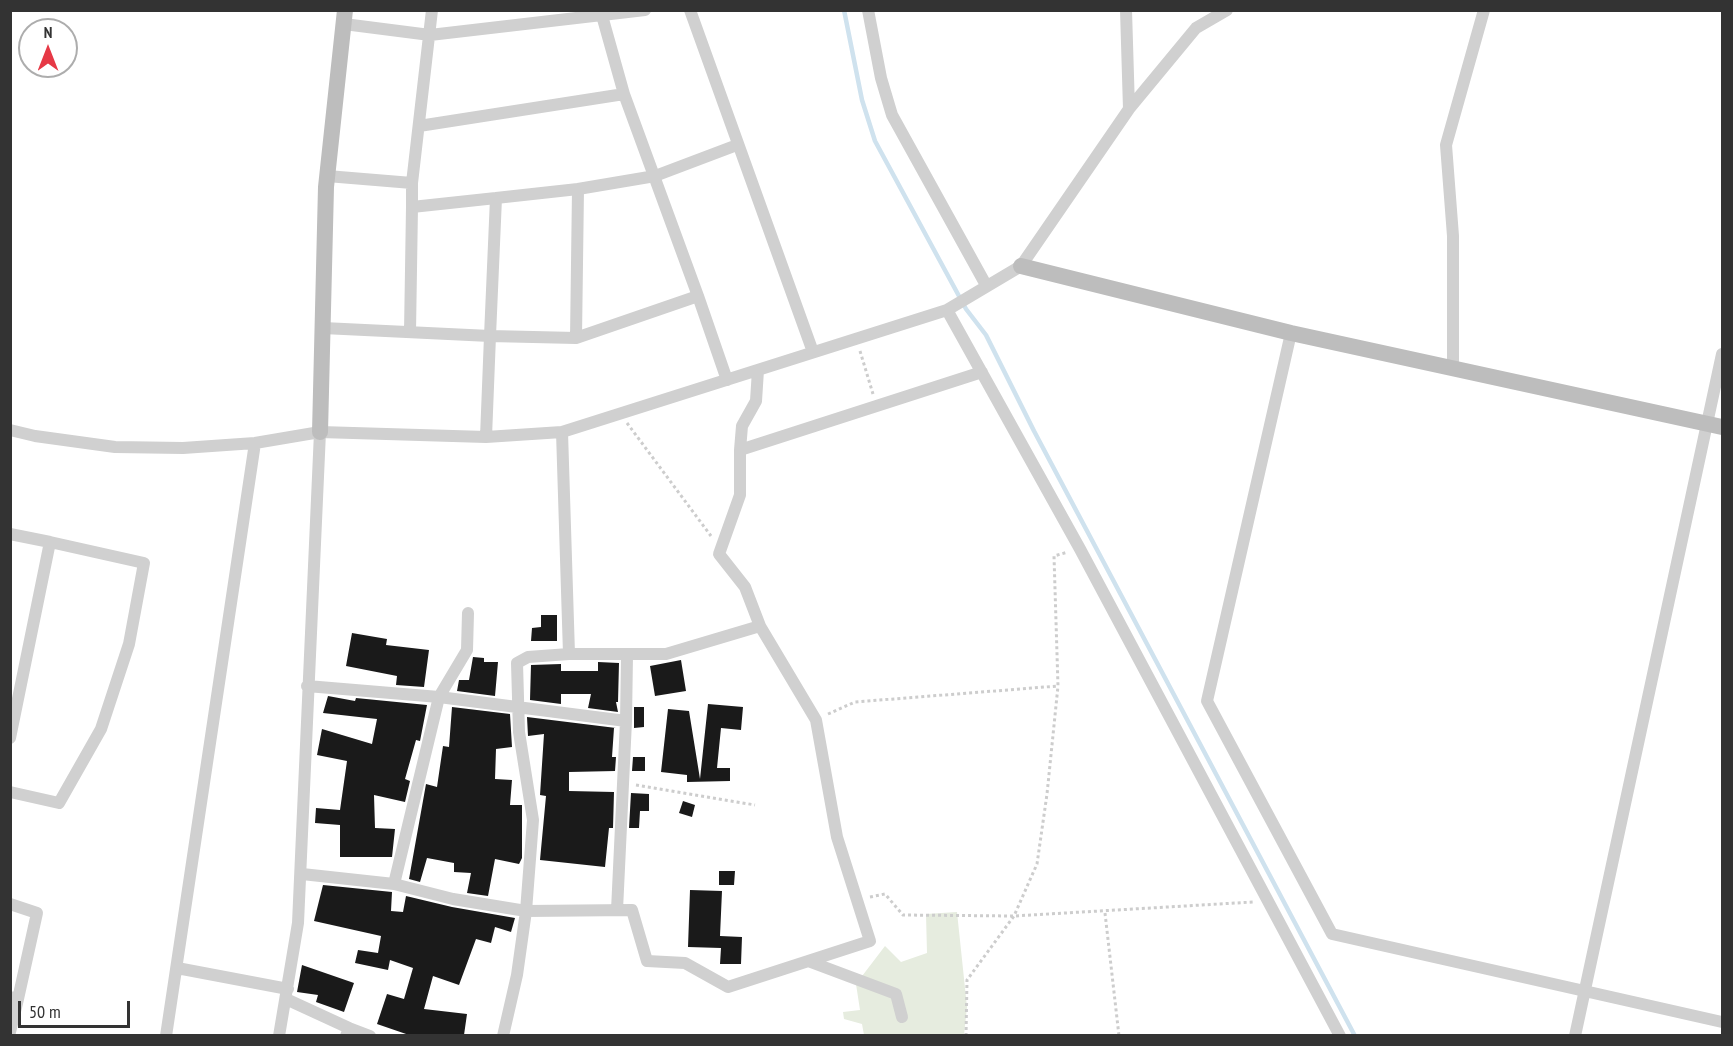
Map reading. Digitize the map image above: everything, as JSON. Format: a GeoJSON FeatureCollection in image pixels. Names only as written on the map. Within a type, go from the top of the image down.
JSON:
{"type":"FeatureCollection","features":[{"type":"Feature","properties":{"kind":"street"},"geometry":{"type":"LineString","coordinates":[[410,332],[412,183],[432,10]]}},
{"type":"Feature","properties":{"kind":"street"},"geometry":{"type":"LineString","coordinates":[[279,1035],[297,933],[302,874],[307,758],[307,686],[320,432],[327,176],[344,17],[430,35],[645,10]]}},
{"type":"Feature","properties":{"kind":"street"},"geometry":{"type":"LineString","coordinates":[[690,10],[813,352]]}},
{"type":"Feature","properties":{"kind":"street"},"geometry":{"type":"LineString","coordinates":[[868,10],[881,78],[892,114],[986,285]]}},
{"type":"Feature","properties":{"kind":"street"},"geometry":{"type":"LineString","coordinates":[[1126,10],[1129,109]]}},
{"type":"Feature","properties":{"kind":"street"},"geometry":{"type":"LineString","coordinates":[[10,430],[35,436],[115,447],[183,448],[255,443],[320,432],[486,437],[562,432],[947,310],[1021,266],[1129,109],[1196,28],[1227,10]]}},
{"type":"Feature","properties":{"kind":"street"},"geometry":{"type":"LineString","coordinates":[[1453,368],[1453,236],[1446,145],[1485,10]]}},
{"type":"Feature","properties":{"kind":"street"},"geometry":{"type":"LineString","coordinates":[[601,14],[624,94],[656,176],[727,380]]}},
{"type":"Feature","properties":{"kind":"street"},"geometry":{"type":"LineString","coordinates":[[419,126],[624,94]]}},
{"type":"Feature","properties":{"kind":"street"},"geometry":{"type":"LineString","coordinates":[[412,207],[578,189],[656,176],[737,145]]}},
{"type":"Feature","properties":{"kind":"street"},"geometry":{"type":"LineString","coordinates":[[327,176],[412,183]]}},
{"type":"Feature","properties":{"kind":"street"},"geometry":{"type":"LineString","coordinates":[[576,338],[578,189]]}},
{"type":"Feature","properties":{"kind":"street"},"geometry":{"type":"LineString","coordinates":[[486,437],[496,198]]}},
{"type":"Feature","properties":{"kind":"street"},"geometry":{"type":"LineString","coordinates":[[1021,266],[1291,333],[1714,425]]}},
{"type":"Feature","properties":{"kind":"street"},"geometry":{"type":"LineString","coordinates":[[322,328],[576,338],[698,296]]}},
{"type":"Feature","properties":{"kind":"street"},"geometry":{"type":"LineString","coordinates":[[947,310],[1080,549],[1340,1035]]}},
{"type":"Feature","properties":{"kind":"street"},"geometry":{"type":"LineString","coordinates":[[1291,333],[1207,701],[1332,934],[1722,1022]]}},
{"type":"Feature","properties":{"kind":"street"},"geometry":{"type":"LineString","coordinates":[[1575,1035],[1714,425],[1722,354]]}},
{"type":"Feature","properties":{"kind":"street"},"geometry":{"type":"LineString","coordinates":[[302,874],[394,884],[453,899],[526,911],[632,910],[647,961],[685,963],[728,987],[870,941],[837,837],[816,720],[760,626],[745,588],[719,554],[740,495],[742,426],[756,401],[758,370]]}},
{"type":"Feature","properties":{"kind":"street"},"geometry":{"type":"LineString","coordinates":[[740,450],[982,372]]}},
{"type":"Feature","properties":{"kind":"street"},"geometry":{"type":"LineString","coordinates":[[562,432],[568,654]]}},
{"type":"Feature","properties":{"kind":"street"},"geometry":{"type":"LineString","coordinates":[[166,1035],[255,443]]}},
{"type":"Feature","properties":{"kind":"street"},"geometry":{"type":"LineString","coordinates":[[10,534],[144,563],[129,644],[101,729],[58,803],[10,792]]}},
{"type":"Feature","properties":{"kind":"street"},"geometry":{"type":"LineString","coordinates":[[10,738],[51,542]]}},
{"type":"Feature","properties":{"kind":"street"},"geometry":{"type":"LineString","coordinates":[[394,884],[439,697],[467,650],[468,613]]}},
{"type":"Feature","properties":{"kind":"street"},"geometry":{"type":"LineString","coordinates":[[503,1035],[517,975],[526,911],[533,820],[518,707],[517,663],[528,657],[568,654],[666,654],[760,626]]}},
{"type":"Feature","properties":{"kind":"street"},"geometry":{"type":"LineString","coordinates":[[617,910],[625,783],[627,655]]}},
{"type":"Feature","properties":{"kind":"street"},"geometry":{"type":"LineString","coordinates":[[307,686],[439,697],[626,721]]}},
{"type":"Feature","properties":{"kind":"street"},"geometry":{"type":"LineString","coordinates":[[10,904],[37,913],[14,998],[10,1032]]}},
{"type":"Feature","properties":{"kind":"street"},"geometry":{"type":"LineString","coordinates":[[808,961],[896,993],[902,1017]]}},
{"type":"Feature","properties":{"kind":"street"},"geometry":{"type":"LineString","coordinates":[[177,968],[287,994],[348,1032],[370,1035]]}},
{"type":"Feature","properties":{"kind":"path"},"geometry":{"type":"LineString","coordinates":[[856,338],[877,405]]}},
{"type":"Feature","properties":{"kind":"path"},"geometry":{"type":"LineString","coordinates":[[619,413],[721,549]]}},
{"type":"Feature","properties":{"kind":"path"},"geometry":{"type":"LineString","coordinates":[[966,1035],[967,980],[1014,916],[1037,864],[1058,686],[1054,556],[1080,549]]}},
{"type":"Feature","properties":{"kind":"path"},"geometry":{"type":"LineString","coordinates":[[816,720],[855,702],[1058,686]]}},
{"type":"Feature","properties":{"kind":"path"},"geometry":{"type":"LineString","coordinates":[[625,783],[755,805]]}},
{"type":"Feature","properties":{"kind":"path"},"geometry":{"type":"LineString","coordinates":[[857,899],[885,894],[903,915],[1014,916],[1268,901]]}},
{"type":"Feature","properties":{"kind":"path"},"geometry":{"type":"LineString","coordinates":[[1105,912],[1119,1035]]}},
{"type":"Feature","properties":{"kind":"shaded area"},"geometry":{"type":"Polygon","coordinates":[[[957,912],[967,1007],[964,1035],[864,1035],[862,1024],[844,1019],[843,1012],[860,1010],[856,984],[885,946],[901,962],[927,953],[926,914],[957,912]]]}},
{"type":"Feature","properties":{"kind":"building"},"geometry":{"type":"Polygon","coordinates":[[[541,615],[557,615],[557,641],[531,641],[532,628],[541,627],[541,615]]]}},
{"type":"Feature","properties":{"kind":"building"},"geometry":{"type":"Polygon","coordinates":[[[352,633],[387,639],[386,645],[429,650],[424,687],[396,685],[397,676],[346,666],[352,633]]]}},
{"type":"Feature","properties":{"kind":"building"},"geometry":{"type":"Polygon","coordinates":[[[473,657],[484,658],[484,662],[498,662],[495,696],[457,691],[459,680],[469,680],[473,657]]]}},
{"type":"Feature","properties":{"kind":"building"},"geometry":{"type":"Polygon","coordinates":[[[681,660],[686,691],[655,696],[650,666],[681,660]]]}},
{"type":"Feature","properties":{"kind":"building"},"geometry":{"type":"Polygon","coordinates":[[[598,662],[619,663],[618,702],[616,702],[618,712],[588,708],[591,694],[561,694],[561,704],[530,700],[531,665],[561,664],[561,671],[598,671],[598,662]]]}},
{"type":"Feature","properties":{"kind":"building"},"geometry":{"type":"Polygon","coordinates":[[[328,696],[355,701],[356,698],[427,705],[420,741],[416,740],[405,779],[410,781],[405,802],[374,795],[375,828],[395,829],[392,857],[340,857],[340,825],[315,823],[316,808],[340,810],[347,761],[317,755],[322,729],[372,744],[377,719],[323,713],[328,696]]]}},
{"type":"Feature","properties":{"kind":"building"},"geometry":{"type":"Polygon","coordinates":[[[708,704],[743,707],[741,730],[721,728],[717,768],[730,768],[730,781],[687,782],[687,775],[661,772],[668,709],[689,711],[700,779],[708,704]]]}},
{"type":"Feature","properties":{"kind":"building"},"geometry":{"type":"Polygon","coordinates":[[[452,707],[510,714],[512,747],[496,749],[495,779],[512,780],[510,805],[522,805],[522,858],[519,864],[495,859],[488,896],[467,893],[471,873],[454,872],[454,863],[427,858],[420,882],[409,879],[426,784],[437,787],[443,746],[449,747],[452,707]]]}},
{"type":"Feature","properties":{"kind":"building"},"geometry":{"type":"Polygon","coordinates":[[[634,707],[644,707],[644,727],[634,728],[634,707]]]}},
{"type":"Feature","properties":{"kind":"building"},"geometry":{"type":"Polygon","coordinates":[[[527,717],[616,728],[614,728],[612,757],[616,757],[615,771],[569,772],[569,791],[614,792],[613,828],[609,828],[605,867],[540,860],[546,796],[540,795],[544,734],[528,736],[527,717]]]}},
{"type":"Feature","properties":{"kind":"building"},"geometry":{"type":"Polygon","coordinates":[[[633,757],[645,757],[645,771],[632,771],[633,757]]]}},
{"type":"Feature","properties":{"kind":"building"},"geometry":{"type":"Polygon","coordinates":[[[631,793],[649,794],[649,811],[640,811],[639,828],[629,828],[631,793]]]}},
{"type":"Feature","properties":{"kind":"building"},"geometry":{"type":"Polygon","coordinates":[[[683,801],[695,805],[692,817],[679,813],[683,801]]]}},
{"type":"Feature","properties":{"kind":"building"},"geometry":{"type":"Polygon","coordinates":[[[719,871],[735,871],[734,885],[719,885],[719,871]]]}},
{"type":"Feature","properties":{"kind":"building"},"geometry":{"type":"Polygon","coordinates":[[[323,885],[392,892],[391,911],[403,912],[406,896],[515,918],[511,932],[495,927],[491,943],[476,939],[459,985],[433,976],[424,1009],[467,1014],[464,1035],[409,1035],[377,1024],[387,994],[404,999],[413,968],[390,960],[388,970],[355,963],[358,950],[378,953],[381,936],[314,921],[323,885]]]}},
{"type":"Feature","properties":{"kind":"building"},"geometry":{"type":"Polygon","coordinates":[[[690,890],[722,891],[720,936],[742,937],[741,964],[720,964],[721,948],[688,947],[690,890]]]}},
{"type":"Feature","properties":{"kind":"building"},"geometry":{"type":"Polygon","coordinates":[[[302,965],[354,983],[344,1012],[316,1002],[318,995],[297,992],[302,965]]]}},
{"type":"Feature","properties":{"kind":"waterway"},"geometry":{"type":"LineString","coordinates":[[844,10],[862,100],[875,141],[966,309],[986,335],[1034,431],[1355,1036]]}}]}
